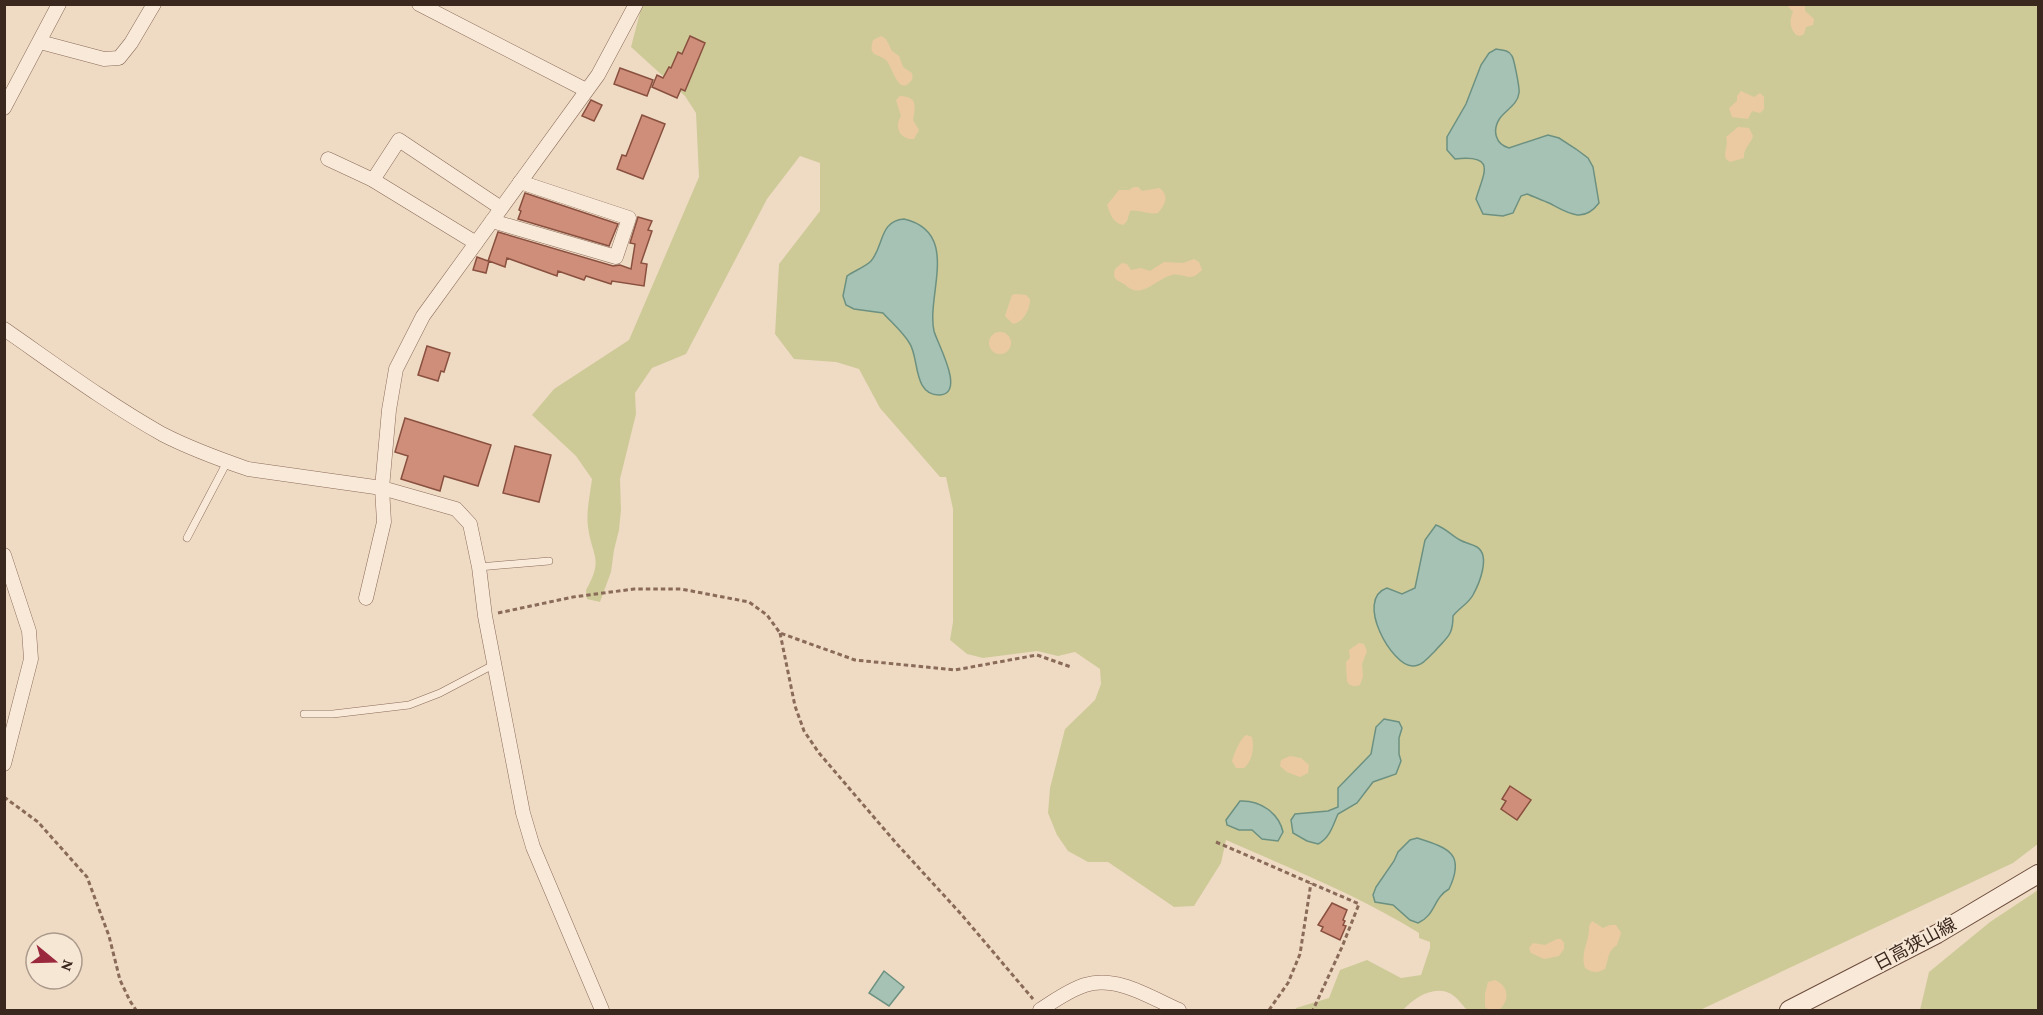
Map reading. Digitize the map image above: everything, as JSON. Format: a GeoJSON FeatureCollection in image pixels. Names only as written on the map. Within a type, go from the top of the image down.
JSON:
{"type":"FeatureCollection","features":[{"type":"Feature","properties":{"kind":"main road","name":"日高狭山線"},"geometry":{"type":"LineString","coordinates":[[1789,1011],[1937,934],[2038,874]]}},
{"type":"Feature","properties":{"kind":"street"},"geometry":{"type":"LineString","coordinates":[[4,108],[59,4]]}},
{"type":"Feature","properties":{"kind":"street"},"geometry":{"type":"LineString","coordinates":[[39,42],[104,59],[119,57],[131,43],[154,4]]}},
{"type":"Feature","properties":{"kind":"street"},"geometry":{"type":"LineString","coordinates":[[419,4],[586,90]]}},
{"type":"Feature","properties":{"kind":"street"},"geometry":{"type":"LineString","coordinates":[[366,598],[384,522],[382,488],[389,410],[396,369],[423,316],[598,75],[636,4]]}},
{"type":"Feature","properties":{"kind":"street"},"geometry":{"type":"LineString","coordinates":[[373,180],[399,140],[501,208]]}},
{"type":"Feature","properties":{"kind":"street"},"geometry":{"type":"LineString","coordinates":[[328,159],[373,180],[476,243]]}},
{"type":"Feature","properties":{"kind":"street"},"geometry":{"type":"LineString","coordinates":[[492,221],[616,257],[629,218],[520,182]]}},
{"type":"Feature","properties":{"kind":"street"},"geometry":{"type":"LineString","coordinates":[[4,329],[128,414],[165,435],[227,462],[248,469],[382,488],[456,509],[470,524],[479,567],[485,616],[523,813],[533,847],[602,1011]]}},
{"type":"Feature","properties":{"kind":"street"},"geometry":{"type":"LineString","coordinates":[[4,555],[29,631],[31,659],[4,764]]}},
{"type":"Feature","properties":{"kind":"street"},"geometry":{"type":"LineString","coordinates":[[1042,1010],[1064,995],[1087,984],[1109,983],[1125,986],[1179,1011]]}},
{"type":"Feature","properties":{"kind":"lane"},"geometry":{"type":"LineString","coordinates":[[187,538],[227,462]]}},
{"type":"Feature","properties":{"kind":"lane"},"geometry":{"type":"LineString","coordinates":[[479,567],[549,561]]}},
{"type":"Feature","properties":{"kind":"lane"},"geometry":{"type":"LineString","coordinates":[[304,714],[333,714],[409,705],[440,693],[495,664]]}},
{"type":"Feature","properties":{"kind":"path"},"geometry":{"type":"LineString","coordinates":[[485,616],[573,597],[634,589],[681,589],[749,602],[767,615],[780,633],[795,706],[804,731],[819,753],[1042,1010]]}},
{"type":"Feature","properties":{"kind":"path"},"geometry":{"type":"LineString","coordinates":[[780,633],[834,654],[873,663],[955,670],[1038,655],[1071,667]]}},
{"type":"Feature","properties":{"kind":"path"},"geometry":{"type":"LineString","coordinates":[[4,797],[38,822],[87,877],[109,936],[120,980],[136,1011]]}},
{"type":"Feature","properties":{"kind":"path"},"geometry":{"type":"LineString","coordinates":[[1216,842],[1359,904],[1312,1011]]}},
{"type":"Feature","properties":{"kind":"path"},"geometry":{"type":"LineString","coordinates":[[1269,1011],[1288,983],[1300,954],[1311,883]]}},
{"type":"Feature","properties":{"kind":"shaded area"},"geometry":{"type":"Polygon","coordinates":[[[642,5],[2038,5],[2038,844],[2013,863],[1700,1010],[1467,1010],[1454,996],[1447,992],[1434,991],[1420,996],[1403,1010],[1295,1010],[1329,998],[1340,970],[1367,960],[1401,978],[1421,975],[1430,942],[1419,938],[1419,933],[1396,919],[1348,895],[1226,840],[1221,863],[1194,906],[1174,907],[1108,862],[1088,862],[1068,851],[1057,835],[1048,813],[1050,788],[1065,729],[1095,700],[1101,684],[1100,669],[1075,652],[1058,656],[1037,651],[983,658],[967,654],[950,640],[953,622],[953,509],[946,477],[940,477],[880,408],[859,369],[836,362],[794,359],[775,334],[779,264],[820,211],[820,163],[800,156],[767,199],[686,354],[652,368],[635,393],[636,414],[620,479],[621,510],[611,572],[600,602],[587,599],[586,590],[596,564],[588,521],[592,479],[576,456],[532,415],[554,389],[629,340],[699,177],[696,113],[685,96],[631,47],[642,5]]]}},
{"type":"Feature","properties":{"kind":"shaded area"},"geometry":{"type":"Polygon","coordinates":[[[1496,49],[1511,54],[1519,90],[1518,97],[1500,118],[1496,127],[1498,140],[1509,148],[1548,135],[1559,138],[1588,158],[1593,167],[1599,203],[1587,213],[1575,215],[1527,194],[1521,196],[1513,213],[1503,216],[1483,214],[1476,199],[1484,174],[1482,163],[1469,158],[1455,159],[1447,150],[1447,137],[1466,104],[1481,65],[1489,53],[1496,49]]]}},
{"type":"Feature","properties":{"kind":"shaded area"},"geometry":{"type":"Polygon","coordinates":[[[904,219],[921,226],[932,237],[936,251],[934,331],[950,377],[947,392],[940,395],[931,394],[925,389],[918,375],[910,344],[883,313],[854,309],[846,305],[843,296],[847,276],[871,261],[890,224],[904,219]]]}},
{"type":"Feature","properties":{"kind":"shaded area"},"geometry":{"type":"Polygon","coordinates":[[[1436,525],[1460,540],[1477,547],[1483,557],[1482,570],[1473,595],[1453,616],[1452,628],[1448,636],[1425,661],[1413,666],[1395,656],[1387,645],[1375,618],[1374,605],[1378,595],[1387,588],[1402,594],[1415,588],[1425,540],[1436,525]]]}},
{"type":"Feature","properties":{"kind":"shaded area"},"geometry":{"type":"Polygon","coordinates":[[[1384,719],[1399,722],[1402,728],[1399,738],[1401,761],[1396,774],[1373,782],[1357,803],[1338,814],[1328,835],[1318,844],[1293,833],[1291,820],[1295,814],[1328,811],[1338,807],[1338,788],[1371,754],[1376,727],[1384,719]]]}},
{"type":"Feature","properties":{"kind":"shaded area"},"geometry":{"type":"Polygon","coordinates":[[[1240,801],[1261,805],[1273,814],[1283,832],[1278,841],[1262,839],[1252,830],[1239,830],[1227,825],[1226,820],[1240,801]]]}},
{"type":"Feature","properties":{"kind":"shaded area"},"geometry":{"type":"Polygon","coordinates":[[[1417,838],[1445,849],[1455,860],[1456,867],[1449,889],[1440,897],[1428,916],[1418,923],[1410,920],[1393,905],[1375,902],[1373,895],[1398,852],[1410,840],[1417,838]]]}},
{"type":"Feature","properties":{"kind":"shaded area"},"geometry":{"type":"Polygon","coordinates":[[[2038,890],[2038,1010],[1920,1010],[1929,972],[1990,922],[2038,890]]]}},
{"type":"Feature","properties":{"kind":"shaded area"},"geometry":{"type":"Polygon","coordinates":[[[884,971],[904,987],[889,1006],[869,993],[884,971]]]}},
{"type":"Feature","properties":{"kind":"sand"},"geometry":{"type":"Polygon","coordinates":[[[1787,5],[1805,5],[1805,11],[1814,19],[1813,25],[1806,27],[1804,34],[1800,36],[1796,35],[1791,27],[1793,12],[1787,5]]]}},
{"type":"Feature","properties":{"kind":"sand"},"geometry":{"type":"Polygon","coordinates":[[[881,36],[886,39],[892,51],[899,56],[903,67],[912,73],[912,79],[906,85],[899,83],[886,60],[874,54],[873,40],[881,36]]]}},
{"type":"Feature","properties":{"kind":"sand"},"geometry":{"type":"Polygon","coordinates":[[[1741,91],[1754,97],[1760,93],[1764,97],[1764,109],[1760,113],[1752,111],[1748,119],[1732,117],[1729,108],[1737,101],[1737,96],[1741,91]]]}},
{"type":"Feature","properties":{"kind":"sand"},"geometry":{"type":"Polygon","coordinates":[[[900,96],[910,98],[914,103],[913,120],[919,130],[914,139],[902,135],[898,128],[901,116],[896,100],[900,96]]]}},
{"type":"Feature","properties":{"kind":"sand"},"geometry":{"type":"Polygon","coordinates":[[[1738,127],[1749,128],[1753,136],[1744,158],[1730,162],[1725,156],[1726,137],[1738,127]]]}},
{"type":"Feature","properties":{"kind":"sand"},"geometry":{"type":"Polygon","coordinates":[[[1134,187],[1142,191],[1159,188],[1165,197],[1163,207],[1158,213],[1130,211],[1127,221],[1123,225],[1119,224],[1114,220],[1107,205],[1119,190],[1129,190],[1134,187]]]}},
{"type":"Feature","properties":{"kind":"sand"},"geometry":{"type":"Polygon","coordinates":[[[1194,259],[1199,262],[1202,270],[1198,274],[1190,277],[1172,275],[1143,290],[1131,289],[1114,276],[1115,269],[1122,263],[1127,264],[1131,270],[1141,268],[1150,271],[1164,262],[1183,263],[1194,259]]]}},
{"type":"Feature","properties":{"kind":"sand"},"geometry":{"type":"Polygon","coordinates":[[[1012,295],[1026,295],[1030,303],[1023,318],[1013,324],[1005,316],[1012,295]]]}},
{"type":"Feature","properties":{"kind":"sand"},"geometry":{"type":"Polygon","coordinates":[[[1000,332],[1008,335],[1011,343],[1008,351],[1000,354],[992,351],[989,343],[992,335],[1000,332]]]}},
{"type":"Feature","properties":{"kind":"sand"},"geometry":{"type":"Polygon","coordinates":[[[1359,643],[1364,644],[1367,651],[1362,664],[1363,676],[1360,685],[1354,686],[1347,681],[1346,662],[1350,658],[1349,650],[1359,643]]]}},
{"type":"Feature","properties":{"kind":"sand"},"geometry":{"type":"Polygon","coordinates":[[[1246,735],[1252,737],[1251,758],[1244,768],[1236,768],[1232,761],[1239,743],[1246,735]]]}},
{"type":"Feature","properties":{"kind":"sand"},"geometry":{"type":"Polygon","coordinates":[[[1290,756],[1301,758],[1309,765],[1308,773],[1300,777],[1287,772],[1280,766],[1281,760],[1290,756]]]}},
{"type":"Feature","properties":{"kind":"sand"},"geometry":{"type":"Polygon","coordinates":[[[1592,921],[1603,928],[1616,925],[1621,933],[1617,945],[1610,953],[1605,969],[1597,972],[1585,968],[1584,962],[1589,926],[1592,921]]]}},
{"type":"Feature","properties":{"kind":"sand"},"geometry":{"type":"Polygon","coordinates":[[[1561,939],[1564,943],[1564,949],[1559,956],[1544,959],[1531,953],[1529,948],[1533,943],[1545,945],[1561,939]]]}},
{"type":"Feature","properties":{"kind":"sand"},"geometry":{"type":"Polygon","coordinates":[[[1495,980],[1503,986],[1506,998],[1499,1010],[1489,1010],[1485,1007],[1485,994],[1488,982],[1495,980]]]}},
{"type":"Feature","properties":{"kind":"building"},"geometry":{"type":"Polygon","coordinates":[[[690,36],[705,43],[685,91],[681,89],[677,98],[652,87],[657,75],[663,78],[669,67],[671,68],[678,52],[682,54],[690,36]]]}},
{"type":"Feature","properties":{"kind":"building"},"geometry":{"type":"Polygon","coordinates":[[[620,68],[653,80],[647,96],[614,84],[620,68]]]}},
{"type":"Feature","properties":{"kind":"building"},"geometry":{"type":"Polygon","coordinates":[[[591,100],[602,105],[594,121],[582,116],[591,100]]]}},
{"type":"Feature","properties":{"kind":"building"},"geometry":{"type":"Polygon","coordinates":[[[642,115],[665,124],[643,179],[617,169],[622,155],[626,156],[642,115]]]}},
{"type":"Feature","properties":{"kind":"building"},"geometry":{"type":"Polygon","coordinates":[[[525,193],[618,224],[609,246],[518,219],[525,193]]]}},
{"type":"Feature","properties":{"kind":"building"},"geometry":{"type":"Polygon","coordinates":[[[638,217],[652,221],[648,230],[652,231],[641,263],[647,264],[644,286],[612,281],[611,284],[586,276],[584,280],[558,271],[557,276],[507,258],[505,267],[489,261],[486,273],[473,270],[477,257],[488,261],[498,232],[613,266],[620,265],[631,269],[635,244],[630,243],[638,217]]]}},
{"type":"Feature","properties":{"kind":"building"},"geometry":{"type":"Polygon","coordinates":[[[427,346],[450,353],[444,372],[441,371],[438,381],[418,375],[427,346]]]}},
{"type":"Feature","properties":{"kind":"building"},"geometry":{"type":"Polygon","coordinates":[[[405,418],[491,445],[478,486],[444,476],[440,491],[401,479],[408,456],[395,452],[405,418]]]}},
{"type":"Feature","properties":{"kind":"building"},"geometry":{"type":"Polygon","coordinates":[[[515,446],[551,455],[539,502],[503,493],[515,446]]]}},
{"type":"Feature","properties":{"kind":"building"},"geometry":{"type":"Polygon","coordinates":[[[1510,786],[1531,800],[1517,820],[1501,809],[1506,801],[1502,799],[1510,786]]]}},
{"type":"Feature","properties":{"kind":"building"},"geometry":{"type":"Polygon","coordinates":[[[1332,903],[1347,910],[1343,920],[1345,921],[1343,925],[1346,926],[1340,940],[1321,931],[1323,927],[1318,925],[1332,903]]]}}]}
